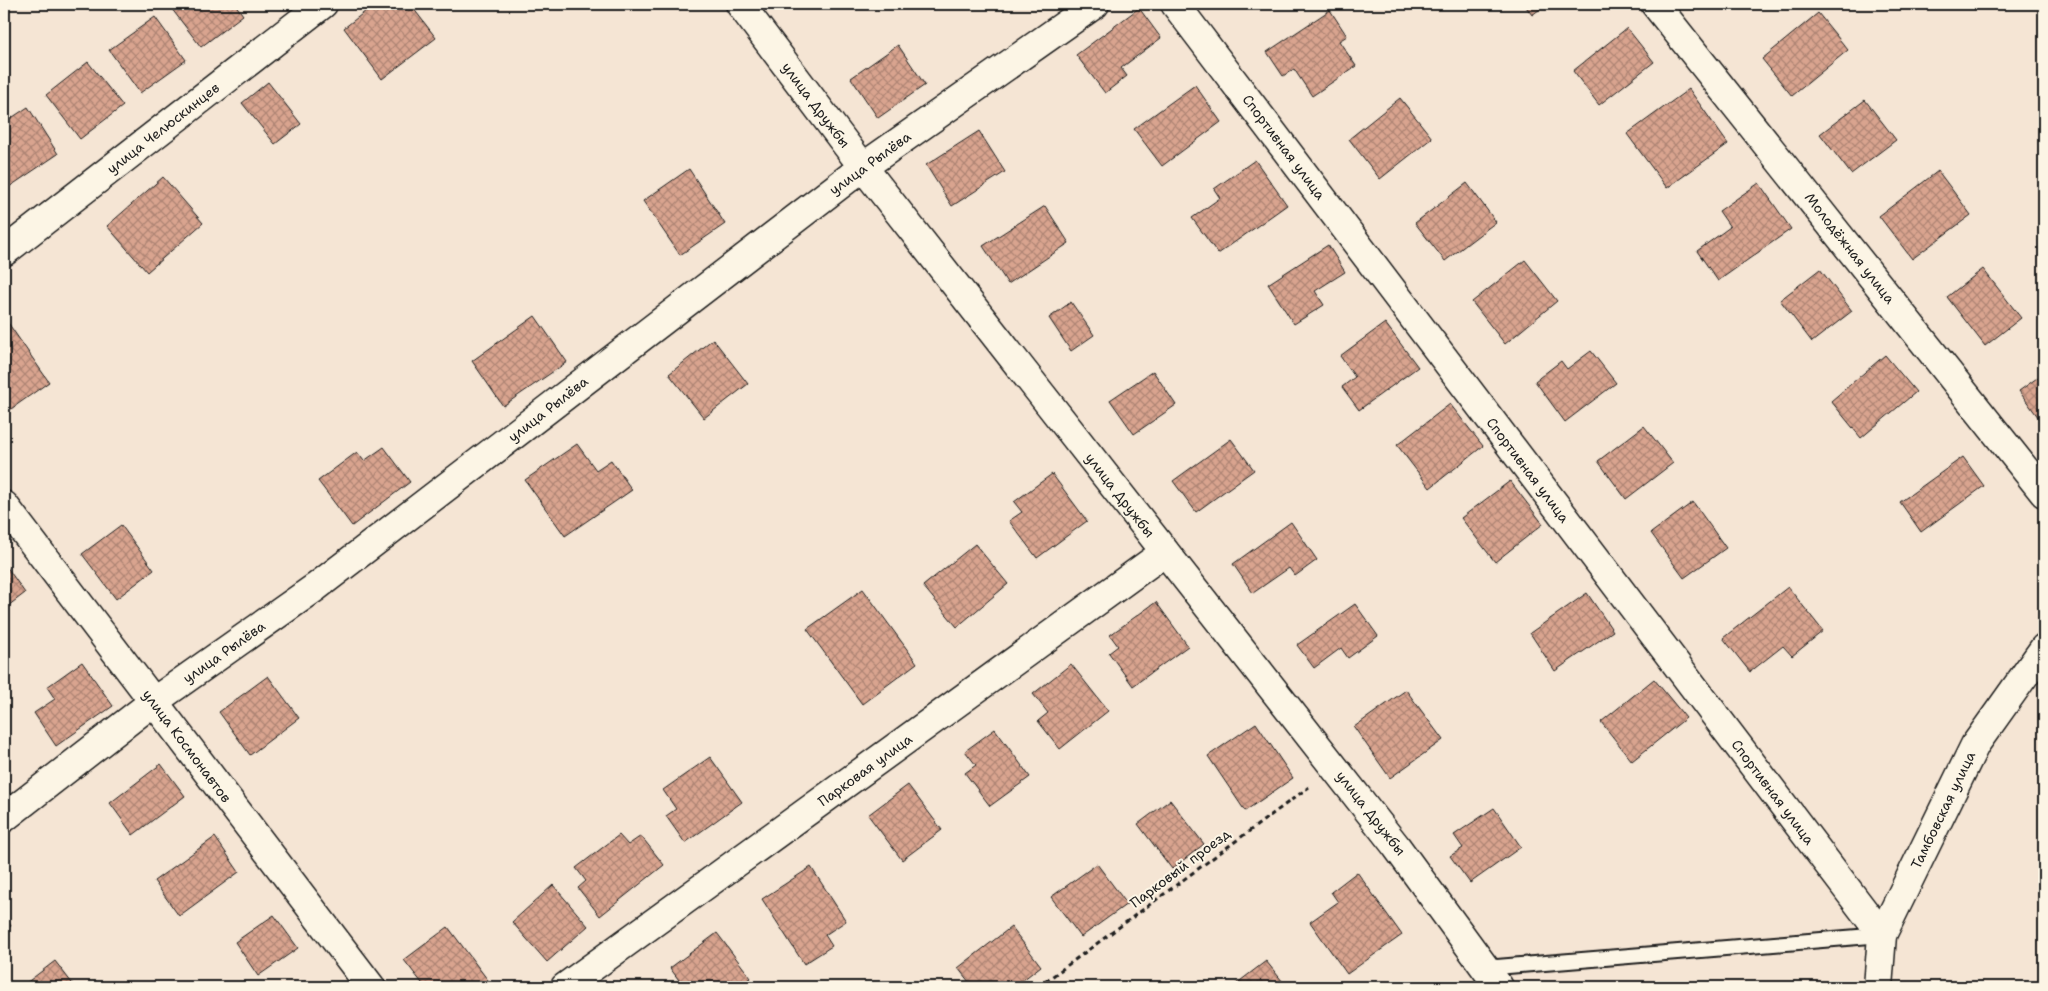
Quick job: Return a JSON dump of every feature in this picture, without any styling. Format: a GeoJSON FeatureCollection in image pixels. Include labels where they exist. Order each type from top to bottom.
{"type":"FeatureCollection","features":[{"type":"Feature","properties":{"kind":"street","name":"улица Челюскинцев"},"geometry":{"type":"LineString","coordinates":[[4,252],[323,4]]}},
{"type":"Feature","properties":{"kind":"street","name":"улица Дружбы"},"geometry":{"type":"LineString","coordinates":[[740,4],[863,167],[1396,846],[1492,978]]}},
{"type":"Feature","properties":{"kind":"street","name":"улица Рылёва"},"geometry":{"type":"LineString","coordinates":[[4,818],[153,702],[316,587],[863,167],[1095,4]]}},
{"type":"Feature","properties":{"kind":"street","name":"Спортивная улица"},"geometry":{"type":"LineString","coordinates":[[1175,4],[1882,935]]}},
{"type":"Feature","properties":{"kind":"street","name":"Молодёжная улица"},"geometry":{"type":"LineString","coordinates":[[1655,4],[2044,493]]}},
{"type":"Feature","properties":{"kind":"street","name":"улица Космонавтов"},"geometry":{"type":"LineString","coordinates":[[4,505],[371,987]]}},
{"type":"Feature","properties":{"kind":"street","name":"Парковая улица"},"geometry":{"type":"LineString","coordinates":[[565,987],[1165,552]]}},
{"type":"Feature","properties":{"kind":"street","name":"Тамбовская улица"},"geometry":{"type":"LineString","coordinates":[[1878,987],[1882,935],[1975,745],[2044,648]]}},
{"type":"Feature","properties":{"kind":"lane"},"geometry":{"type":"LineString","coordinates":[[1492,978],[1882,935]]}},
{"type":"Feature","properties":{"kind":"path","name":"Парковый проезд"},"geometry":{"type":"LineString","coordinates":[[1038,987],[1335,768]]}},
{"type":"Feature","properties":{"kind":"building"},"geometry":{"type":"Polygon","coordinates":[[[168,4],[235,4],[243,15],[201,47],[168,4]]]}},
{"type":"Feature","properties":{"kind":"building"},"geometry":{"type":"Polygon","coordinates":[[[375,4],[410,4],[436,38],[382,79],[344,28],[375,4]]]}},
{"type":"Feature","properties":{"kind":"building"},"geometry":{"type":"Polygon","coordinates":[[[1524,4],[1547,4],[1532,15],[1524,4]]]}},
{"type":"Feature","properties":{"kind":"building"},"geometry":{"type":"Polygon","coordinates":[[[1139,8],[1161,38],[1121,68],[1127,76],[1105,93],[1076,55],[1139,8]]]}},
{"type":"Feature","properties":{"kind":"building"},"geometry":{"type":"Polygon","coordinates":[[[1330,10],[1347,36],[1339,41],[1356,66],[1312,96],[1294,69],[1283,76],[1267,52],[1330,10]]]}},
{"type":"Feature","properties":{"kind":"building"},"geometry":{"type":"Polygon","coordinates":[[[1818,13],[1848,50],[1792,96],[1762,59],[1818,13]]]}},
{"type":"Feature","properties":{"kind":"building"},"geometry":{"type":"Polygon","coordinates":[[[155,17],[186,60],[140,93],[109,50],[155,17]]]}},
{"type":"Feature","properties":{"kind":"building"},"geometry":{"type":"Polygon","coordinates":[[[1627,28],[1654,62],[1599,105],[1573,71],[1627,28]]]}},
{"type":"Feature","properties":{"kind":"building"},"geometry":{"type":"Polygon","coordinates":[[[898,45],[925,85],[878,118],[851,78],[898,45]]]}},
{"type":"Feature","properties":{"kind":"building"},"geometry":{"type":"Polygon","coordinates":[[[88,62],[123,106],[80,139],[46,95],[88,62]]]}},
{"type":"Feature","properties":{"kind":"building"},"geometry":{"type":"Polygon","coordinates":[[[268,82],[301,124],[275,144],[242,103],[268,82]]]}},
{"type":"Feature","properties":{"kind":"building"},"geometry":{"type":"Polygon","coordinates":[[[1195,85],[1221,122],[1162,166],[1134,129],[1195,85]]]}},
{"type":"Feature","properties":{"kind":"building"},"geometry":{"type":"Polygon","coordinates":[[[1689,89],[1728,144],[1667,188],[1627,134],[1689,89]]]}},
{"type":"Feature","properties":{"kind":"building"},"geometry":{"type":"Polygon","coordinates":[[[1400,98],[1432,138],[1380,179],[1349,139],[1400,98]]]}},
{"type":"Feature","properties":{"kind":"building"},"geometry":{"type":"Polygon","coordinates":[[[1865,100],[1896,140],[1851,174],[1820,134],[1865,100]]]}},
{"type":"Feature","properties":{"kind":"building"},"geometry":{"type":"Polygon","coordinates":[[[28,107],[58,154],[9,187],[4,179],[4,123],[28,107]]]}},
{"type":"Feature","properties":{"kind":"building"},"geometry":{"type":"Polygon","coordinates":[[[979,131],[1005,172],[952,206],[926,165],[979,131]]]}},
{"type":"Feature","properties":{"kind":"building"},"geometry":{"type":"Polygon","coordinates":[[[1255,160],[1287,205],[1218,254],[1192,218],[1220,198],[1214,189],[1255,160]]]}},
{"type":"Feature","properties":{"kind":"building"},"geometry":{"type":"Polygon","coordinates":[[[689,169],[725,224],[680,255],[643,201],[689,169]]]}},
{"type":"Feature","properties":{"kind":"building"},"geometry":{"type":"Polygon","coordinates":[[[1938,171],[1971,215],[1912,259],[1879,216],[1938,171]]]}},
{"type":"Feature","properties":{"kind":"building"},"geometry":{"type":"Polygon","coordinates":[[[163,177],[203,223],[147,272],[107,226],[163,177]]]}},
{"type":"Feature","properties":{"kind":"building"},"geometry":{"type":"Polygon","coordinates":[[[1467,183],[1496,222],[1445,261],[1415,223],[1467,183]]]}},
{"type":"Feature","properties":{"kind":"building"},"geometry":{"type":"Polygon","coordinates":[[[1759,183],[1791,229],[1718,281],[1697,251],[1730,227],[1719,211],[1759,183]]]}},
{"type":"Feature","properties":{"kind":"building"},"geometry":{"type":"Polygon","coordinates":[[[1045,206],[1069,243],[1008,284],[983,246],[1045,206]]]}},
{"type":"Feature","properties":{"kind":"building"},"geometry":{"type":"Polygon","coordinates":[[[1328,245],[1345,272],[1315,291],[1324,305],[1294,324],[1268,284],[1328,245]]]}},
{"type":"Feature","properties":{"kind":"building"},"geometry":{"type":"Polygon","coordinates":[[[1525,260],[1557,301],[1505,344],[1472,302],[1525,260]]]}},
{"type":"Feature","properties":{"kind":"building"},"geometry":{"type":"Polygon","coordinates":[[[1820,269],[1852,311],[1812,342],[1780,300],[1820,269]]]}},
{"type":"Feature","properties":{"kind":"building"},"geometry":{"type":"Polygon","coordinates":[[[1983,269],[2021,318],[1985,346],[1947,297],[1983,269]]]}},
{"type":"Feature","properties":{"kind":"building"},"geometry":{"type":"Polygon","coordinates":[[[1071,302],[1094,335],[1071,351],[1049,318],[1071,302]]]}},
{"type":"Feature","properties":{"kind":"building"},"geometry":{"type":"Polygon","coordinates":[[[535,316],[567,362],[503,406],[472,361],[535,316]]]}},
{"type":"Feature","properties":{"kind":"building"},"geometry":{"type":"Polygon","coordinates":[[[4,317],[49,382],[4,414],[4,317]]]}},
{"type":"Feature","properties":{"kind":"building"},"geometry":{"type":"Polygon","coordinates":[[[1385,323],[1418,367],[1359,410],[1342,387],[1355,377],[1340,356],[1385,323]]]}},
{"type":"Feature","properties":{"kind":"building"},"geometry":{"type":"Polygon","coordinates":[[[713,339],[748,384],[704,418],[669,374],[713,339]]]}},
{"type":"Feature","properties":{"kind":"building"},"geometry":{"type":"Polygon","coordinates":[[[1591,351],[1616,383],[1565,422],[1535,381],[1561,361],[1567,369],[1591,351]]]}},
{"type":"Feature","properties":{"kind":"building"},"geometry":{"type":"Polygon","coordinates":[[[1885,355],[1916,392],[1861,438],[1831,401],[1885,355]]]}},
{"type":"Feature","properties":{"kind":"building"},"geometry":{"type":"Polygon","coordinates":[[[1153,371],[1176,405],[1134,434],[1110,400],[1153,371]]]}},
{"type":"Feature","properties":{"kind":"building"},"geometry":{"type":"Polygon","coordinates":[[[2044,373],[2044,425],[2019,391],[2044,373]]]}},
{"type":"Feature","properties":{"kind":"building"},"geometry":{"type":"Polygon","coordinates":[[[1450,404],[1483,446],[1430,488],[1397,445],[1450,404]]]}},
{"type":"Feature","properties":{"kind":"building"},"geometry":{"type":"Polygon","coordinates":[[[1644,426],[1673,463],[1626,499],[1598,461],[1644,426]]]}},
{"type":"Feature","properties":{"kind":"building"},"geometry":{"type":"Polygon","coordinates":[[[1231,439],[1254,470],[1196,512],[1173,481],[1231,439]]]}},
{"type":"Feature","properties":{"kind":"building"},"geometry":{"type":"Polygon","coordinates":[[[577,444],[596,470],[611,460],[632,490],[565,536],[525,480],[577,444]]]}},
{"type":"Feature","properties":{"kind":"building"},"geometry":{"type":"Polygon","coordinates":[[[384,447],[410,482],[352,526],[318,481],[357,452],[364,461],[384,447]]]}},
{"type":"Feature","properties":{"kind":"building"},"geometry":{"type":"Polygon","coordinates":[[[1963,457],[1984,486],[1921,532],[1900,502],[1963,457]]]}},
{"type":"Feature","properties":{"kind":"building"},"geometry":{"type":"Polygon","coordinates":[[[1052,474],[1087,521],[1037,558],[1009,521],[1022,512],[1014,502],[1052,474]]]}},
{"type":"Feature","properties":{"kind":"building"},"geometry":{"type":"Polygon","coordinates":[[[1510,481],[1543,524],[1495,562],[1461,518],[1510,481]]]}},
{"type":"Feature","properties":{"kind":"building"},"geometry":{"type":"Polygon","coordinates":[[[1693,502],[1726,548],[1684,578],[1651,533],[1693,502]]]}},
{"type":"Feature","properties":{"kind":"building"},"geometry":{"type":"Polygon","coordinates":[[[1291,522],[1317,560],[1295,576],[1289,568],[1253,593],[1233,564],[1291,522]]]}},
{"type":"Feature","properties":{"kind":"building"},"geometry":{"type":"Polygon","coordinates":[[[121,525],[154,570],[116,599],[82,554],[121,525]]]}},
{"type":"Feature","properties":{"kind":"building"},"geometry":{"type":"Polygon","coordinates":[[[975,544],[1008,584],[957,627],[923,586],[975,544]]]}},
{"type":"Feature","properties":{"kind":"building"},"geometry":{"type":"Polygon","coordinates":[[[4,563],[25,593],[4,609],[4,563]]]}},
{"type":"Feature","properties":{"kind":"building"},"geometry":{"type":"Polygon","coordinates":[[[1788,587],[1823,631],[1792,656],[1783,646],[1750,672],[1723,638],[1788,587]]]}},
{"type":"Feature","properties":{"kind":"building"},"geometry":{"type":"Polygon","coordinates":[[[863,589],[917,663],[862,704],[807,629],[863,589]]]}},
{"type":"Feature","properties":{"kind":"building"},"geometry":{"type":"Polygon","coordinates":[[[1587,593],[1613,631],[1555,671],[1530,633],[1587,593]]]}},
{"type":"Feature","properties":{"kind":"building"},"geometry":{"type":"Polygon","coordinates":[[[1156,602],[1188,646],[1133,686],[1109,653],[1118,646],[1110,635],[1156,602]]]}},
{"type":"Feature","properties":{"kind":"building"},"geometry":{"type":"Polygon","coordinates":[[[1355,604],[1378,636],[1348,658],[1341,648],[1314,668],[1297,645],[1355,604]]]}},
{"type":"Feature","properties":{"kind":"building"},"geometry":{"type":"Polygon","coordinates":[[[82,662],[113,706],[56,746],[34,713],[55,699],[47,687],[82,662]]]}},
{"type":"Feature","properties":{"kind":"building"},"geometry":{"type":"Polygon","coordinates":[[[1071,664],[1108,711],[1060,749],[1038,721],[1048,713],[1033,694],[1071,664]]]}},
{"type":"Feature","properties":{"kind":"building"},"geometry":{"type":"Polygon","coordinates":[[[268,676],[299,718],[250,755],[219,712],[268,676]]]}},
{"type":"Feature","properties":{"kind":"building"},"geometry":{"type":"Polygon","coordinates":[[[1654,679],[1686,718],[1632,761],[1601,722],[1654,679]]]}},
{"type":"Feature","properties":{"kind":"building"},"geometry":{"type":"Polygon","coordinates":[[[1406,690],[1443,740],[1390,778],[1354,727],[1406,690]]]}},
{"type":"Feature","properties":{"kind":"building"},"geometry":{"type":"Polygon","coordinates":[[[1256,723],[1293,778],[1245,811],[1208,756],[1256,723]]]}},
{"type":"Feature","properties":{"kind":"building"},"geometry":{"type":"Polygon","coordinates":[[[995,729],[1030,777],[990,806],[965,773],[976,765],[965,751],[995,729]]]}},
{"type":"Feature","properties":{"kind":"building"},"geometry":{"type":"Polygon","coordinates":[[[710,757],[742,802],[685,843],[666,816],[676,809],[663,790],[710,757]]]}},
{"type":"Feature","properties":{"kind":"building"},"geometry":{"type":"Polygon","coordinates":[[[161,764],[185,796],[133,835],[110,803],[161,764]]]}},
{"type":"Feature","properties":{"kind":"building"},"geometry":{"type":"Polygon","coordinates":[[[908,785],[942,830],[902,860],[868,815],[908,785]]]}},
{"type":"Feature","properties":{"kind":"building"},"geometry":{"type":"Polygon","coordinates":[[[1170,800],[1204,844],[1172,869],[1138,824],[1170,800]]]}},
{"type":"Feature","properties":{"kind":"building"},"geometry":{"type":"Polygon","coordinates":[[[1494,808],[1521,847],[1470,883],[1450,856],[1463,848],[1454,835],[1494,808]]]}},
{"type":"Feature","properties":{"kind":"building"},"geometry":{"type":"Polygon","coordinates":[[[619,835],[628,845],[641,836],[664,865],[600,916],[578,888],[586,881],[576,868],[619,835]]]}},
{"type":"Feature","properties":{"kind":"building"},"geometry":{"type":"Polygon","coordinates":[[[215,837],[239,872],[179,916],[154,881],[215,837]]]}},
{"type":"Feature","properties":{"kind":"building"},"geometry":{"type":"Polygon","coordinates":[[[1097,864],[1127,904],[1081,937],[1051,897],[1097,864]]]}},
{"type":"Feature","properties":{"kind":"building"},"geometry":{"type":"Polygon","coordinates":[[[811,867],[846,921],[825,935],[832,946],[804,964],[762,899],[811,867]]]}},
{"type":"Feature","properties":{"kind":"building"},"geometry":{"type":"Polygon","coordinates":[[[1357,872],[1402,935],[1347,974],[1310,922],[1338,902],[1331,892],[1357,872]]]}},
{"type":"Feature","properties":{"kind":"building"},"geometry":{"type":"Polygon","coordinates":[[[553,885],[588,926],[547,962],[512,922],[553,885]]]}},
{"type":"Feature","properties":{"kind":"building"},"geometry":{"type":"Polygon","coordinates":[[[4,915],[11,926],[4,931],[4,915]]]}},
{"type":"Feature","properties":{"kind":"building"},"geometry":{"type":"Polygon","coordinates":[[[274,915],[298,948],[258,976],[235,942],[274,915]]]}},
{"type":"Feature","properties":{"kind":"building"},"geometry":{"type":"Polygon","coordinates":[[[448,927],[493,987],[425,987],[404,960],[448,927]]]}},
{"type":"Feature","properties":{"kind":"building"},"geometry":{"type":"Polygon","coordinates":[[[1011,927],[1041,966],[1014,987],[973,987],[958,968],[1011,927]]]}},
{"type":"Feature","properties":{"kind":"building"},"geometry":{"type":"Polygon","coordinates":[[[717,933],[751,978],[738,987],[684,987],[670,968],[717,933]]]}},
{"type":"Feature","properties":{"kind":"building"},"geometry":{"type":"Polygon","coordinates":[[[55,961],[75,987],[21,987],[55,961]]]}},
{"type":"Feature","properties":{"kind":"building"},"geometry":{"type":"Polygon","coordinates":[[[1266,961],[1287,987],[1232,987],[1266,961]]]}}]}
